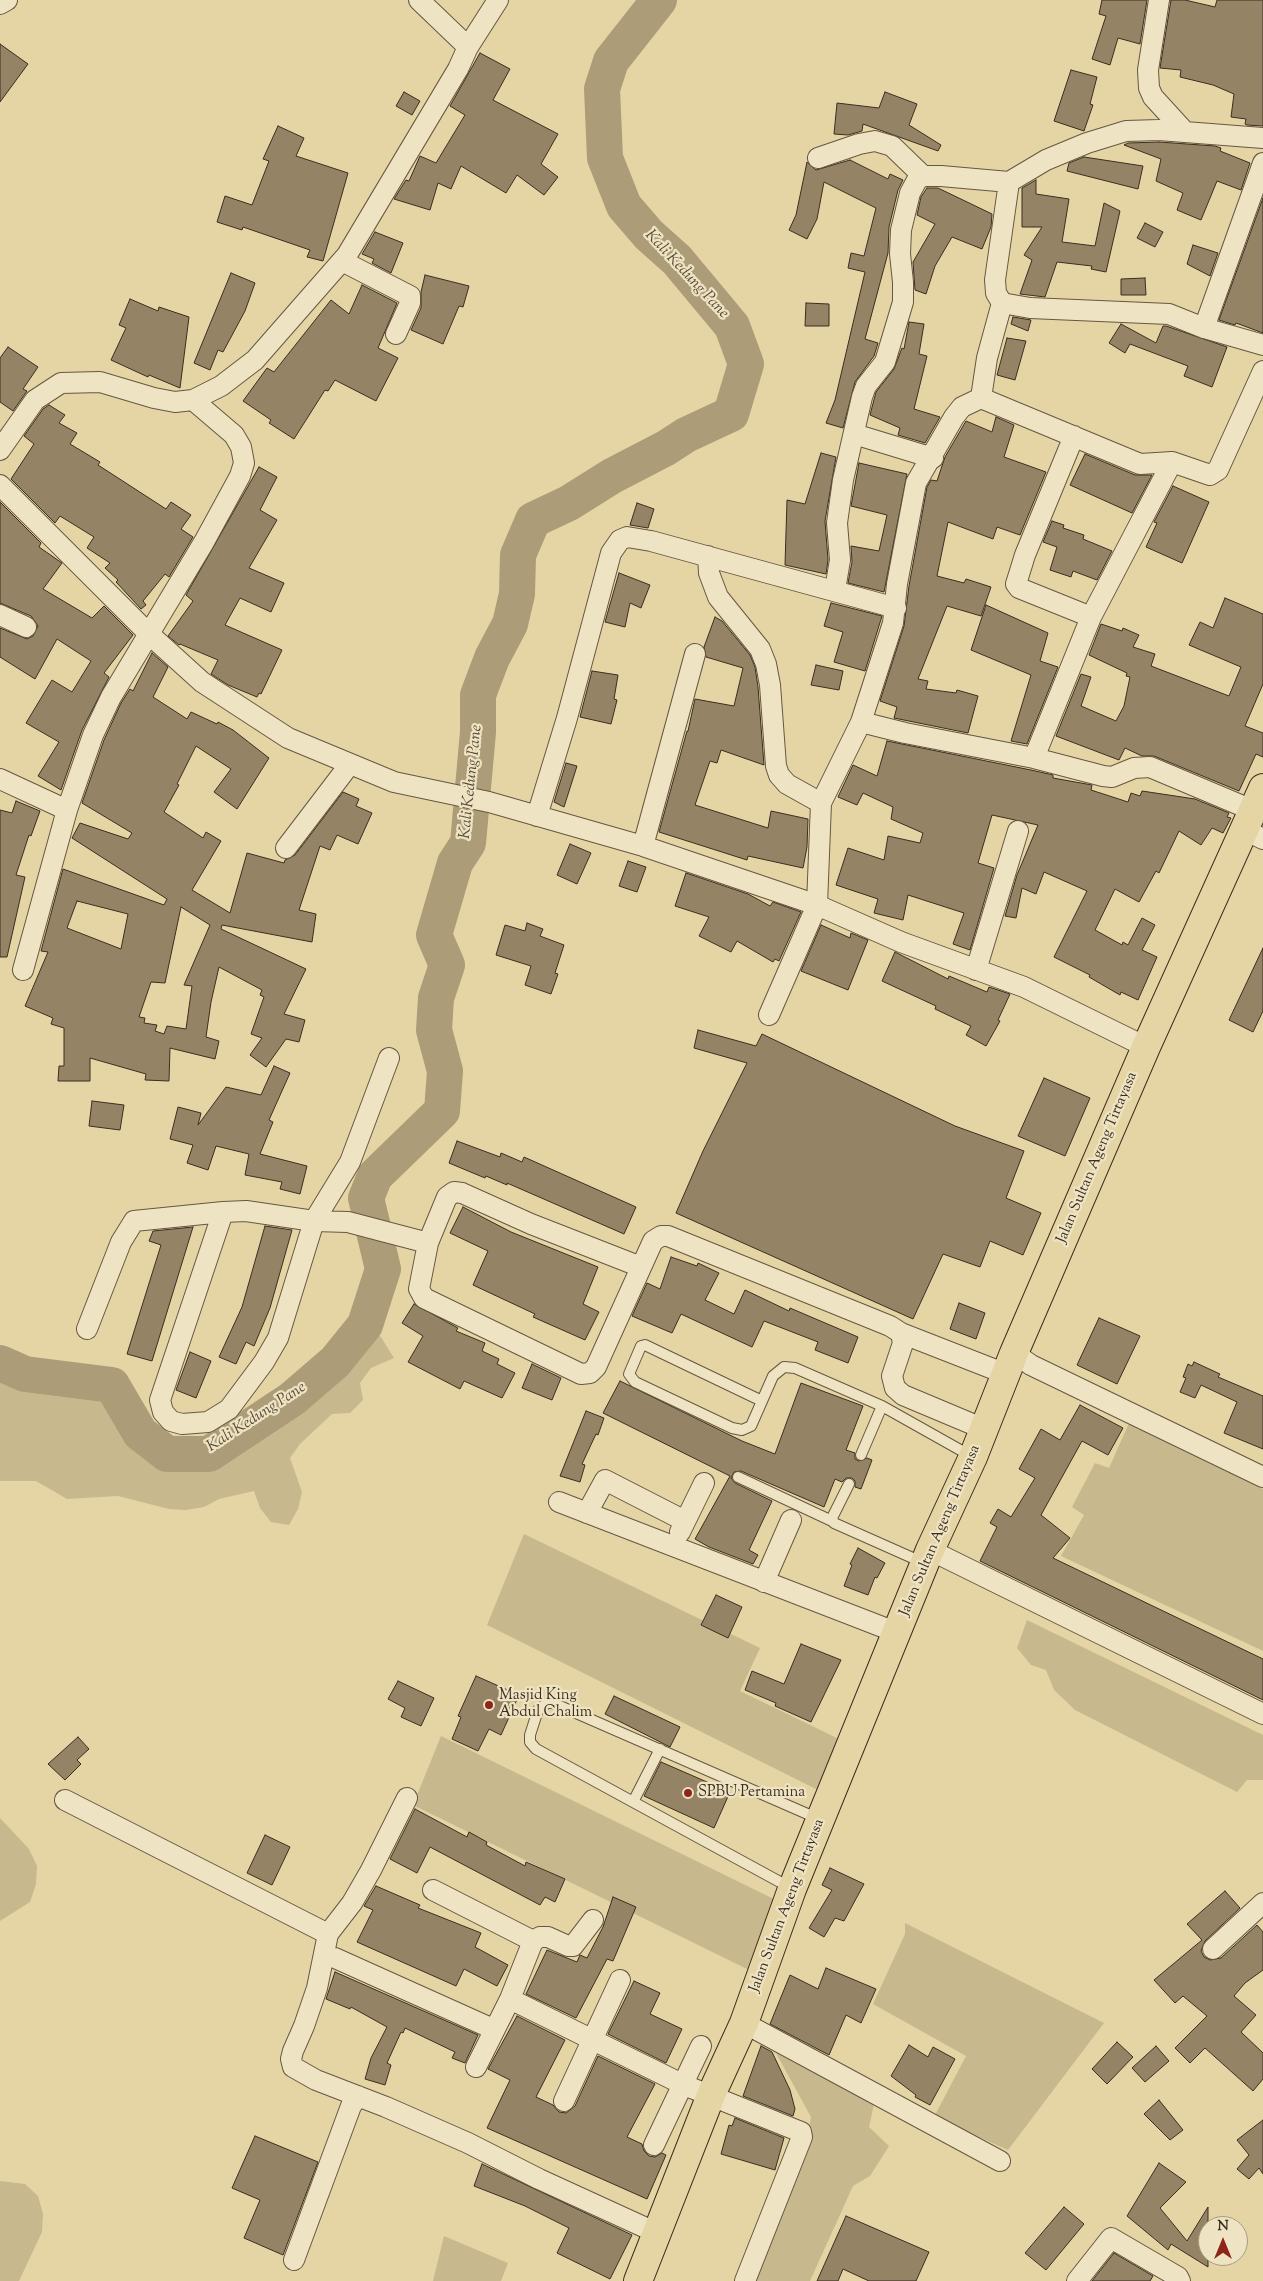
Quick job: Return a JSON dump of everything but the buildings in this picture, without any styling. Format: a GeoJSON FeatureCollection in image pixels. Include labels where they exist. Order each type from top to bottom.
{"type":"FeatureCollection","features":[{"type":"Feature","properties":{"kind":"main road","name":"Jalan Sultan Ageng Tirtayasa"},"geometry":{"type":"LineString","coordinates":[[638,2281],[657,2233],[754,2028],[792,1889],[898,1633],[933,1557],[972,1457],[1017,1364],[1146,1047],[1255,817]]}},
{"type":"Feature","properties":{"kind":"street"},"geometry":{"type":"LineString","coordinates":[[0,4],[7,0]]}},
{"type":"Feature","properties":{"kind":"street"},"geometry":{"type":"LineString","coordinates":[[419,0],[462,42]]}},
{"type":"Feature","properties":{"kind":"street"},"geometry":{"type":"LineString","coordinates":[[0,450],[7,424],[34,400],[61,383],[100,382],[154,398],[175,402],[193,400],[221,386],[255,360],[342,261],[458,69],[462,42],[498,0]]}},
{"type":"Feature","properties":{"kind":"street"},"geometry":{"type":"LineString","coordinates":[[1159,0],[1148,70],[1149,88],[1153,97],[1185,132]]}},
{"type":"Feature","properties":{"kind":"street"},"geometry":{"type":"LineString","coordinates":[[818,158],[859,144],[875,141],[892,146],[923,176],[1010,182],[1046,160],[1079,146],[1126,131],[1185,132],[1263,138]]}},
{"type":"Feature","properties":{"kind":"street"},"geometry":{"type":"LineString","coordinates":[[1204,328],[1263,163]]}},
{"type":"Feature","properties":{"kind":"street"},"geometry":{"type":"LineString","coordinates":[[835,590],[840,560],[837,523],[854,434],[866,386],[885,362],[902,302],[904,282],[900,254],[901,230],[913,185],[923,176]]}},
{"type":"Feature","properties":{"kind":"street"},"geometry":{"type":"LineString","coordinates":[[981,398],[987,358],[1002,303],[996,293],[995,280],[1010,182]]}},
{"type":"Feature","properties":{"kind":"street"},"geometry":{"type":"LineString","coordinates":[[342,261],[410,296],[410,303],[396,334]]}},
{"type":"Feature","properties":{"kind":"street"},"geometry":{"type":"LineString","coordinates":[[1002,303],[1030,308],[1169,314],[1204,328],[1263,345]]}},
{"type":"Feature","properties":{"kind":"street"},"geometry":{"type":"LineString","coordinates":[[769,1015],[817,906],[821,803],[861,722],[896,608],[897,584],[916,483],[954,417],[962,407],[981,398],[1140,464],[1172,462],[1210,475],[1218,470],[1263,371]]}},
{"type":"Feature","properties":{"kind":"street"},"geometry":{"type":"LineString","coordinates":[[23,970],[67,810],[85,756],[101,718],[204,542],[240,476],[244,463],[241,447],[234,435],[193,400]]}},
{"type":"Feature","properties":{"kind":"street"},"geometry":{"type":"LineString","coordinates":[[854,434],[932,458]]}},
{"type":"Feature","properties":{"kind":"street"},"geometry":{"type":"LineString","coordinates":[[1074,436],[1025,555],[1016,584],[1019,588],[1091,617]]}},
{"type":"Feature","properties":{"kind":"street"},"geometry":{"type":"LineString","coordinates":[[1034,758],[1091,617],[1172,462]]}},
{"type":"Feature","properties":{"kind":"street"},"geometry":{"type":"LineString","coordinates":[[0,485],[150,634],[216,692],[288,738],[394,782],[488,802],[643,846],[817,906],[900,942],[1024,987],[1146,1047]]}},
{"type":"Feature","properties":{"kind":"street"},"geometry":{"type":"LineString","coordinates":[[537,816],[567,718],[614,546],[627,537],[708,556],[896,608]]}},
{"type":"Feature","properties":{"kind":"street"},"geometry":{"type":"LineString","coordinates":[[708,556],[709,573],[718,597],[760,649],[766,664],[770,685],[776,766],[779,775],[787,784],[821,803]]}},
{"type":"Feature","properties":{"kind":"street"},"geometry":{"type":"LineString","coordinates":[[0,615],[26,627]]}},
{"type":"Feature","properties":{"kind":"street"},"geometry":{"type":"LineString","coordinates":[[643,846],[695,654]]}},
{"type":"Feature","properties":{"kind":"street"},"geometry":{"type":"LineString","coordinates":[[861,722],[905,733],[1034,758],[1112,777],[1142,766],[1150,767],[1255,817]]}},
{"type":"Feature","properties":{"kind":"street"},"geometry":{"type":"LineString","coordinates":[[286,848],[350,764]]}},
{"type":"Feature","properties":{"kind":"street"},"geometry":{"type":"LineString","coordinates":[[0,779],[67,810]]}},
{"type":"Feature","properties":{"kind":"street"},"geometry":{"type":"LineString","coordinates":[[976,970],[1018,831]]}},
{"type":"Feature","properties":{"kind":"street"},"geometry":{"type":"LineString","coordinates":[[223,1212],[160,1400],[163,1412],[171,1421],[182,1424],[208,1422],[229,1409],[264,1362],[278,1338],[314,1222],[350,1162],[389,1058]]}},
{"type":"Feature","properties":{"kind":"street"},"geometry":{"type":"LineString","coordinates":[[641,1267],[531,1224],[462,1193],[454,1192],[447,1197],[422,1241],[418,1289],[424,1298],[581,1374],[590,1373],[596,1367],[653,1241],[661,1236],[668,1236],[890,1326],[901,1334],[1017,1364],[1052,1376],[1263,1478]]}},
{"type":"Feature","properties":{"kind":"street"},"geometry":{"type":"LineString","coordinates":[[87,1329],[121,1242],[131,1224],[140,1220],[246,1211],[314,1222],[348,1222],[422,1241]]}},
{"type":"Feature","properties":{"kind":"street"},"geometry":{"type":"LineString","coordinates":[[901,1334],[902,1343],[892,1376],[895,1388],[903,1395],[984,1429]]}},
{"type":"Feature","properties":{"kind":"street"},"geometry":{"type":"LineString","coordinates":[[587,1513],[605,1480],[685,1521]]}},
{"type":"Feature","properties":{"kind":"street"},"geometry":{"type":"LineString","coordinates":[[672,1547],[704,1483]]}},
{"type":"Feature","properties":{"kind":"street"},"geometry":{"type":"LineString","coordinates":[[559,1502],[898,1633]]}},
{"type":"Feature","properties":{"kind":"street"},"geometry":{"type":"LineString","coordinates":[[764,1582],[791,1520]]}},
{"type":"Feature","properties":{"kind":"street"},"geometry":{"type":"LineString","coordinates":[[933,1557],[968,1568],[1263,1714]]}},
{"type":"Feature","properties":{"kind":"street"},"geometry":{"type":"LineString","coordinates":[[407,1798],[366,1879],[352,1903],[328,1934],[317,1988],[293,2051],[291,2063],[293,2067],[309,2077],[468,2143],[657,2233]]}},
{"type":"Feature","properties":{"kind":"street"},"geometry":{"type":"LineString","coordinates":[[65,1800],[328,1934]]}},
{"type":"Feature","properties":{"kind":"street"},"geometry":{"type":"LineString","coordinates":[[433,1890],[533,1941]]}},
{"type":"Feature","properties":{"kind":"street"},"geometry":{"type":"LineString","coordinates":[[1213,1949],[1263,1903]]}},
{"type":"Feature","properties":{"kind":"street"},"geometry":{"type":"LineString","coordinates":[[476,2067],[493,2029],[510,1999],[533,1941],[540,1937],[548,1937],[568,1946],[573,1946],[592,1920]]}},
{"type":"Feature","properties":{"kind":"street"},"geometry":{"type":"LineString","coordinates":[[335,1958],[493,2029]]}},
{"type":"Feature","properties":{"kind":"street"},"geometry":{"type":"LineString","coordinates":[[564,2101],[620,1980]]}},
{"type":"Feature","properties":{"kind":"street"},"geometry":{"type":"LineString","coordinates":[[510,1999],[684,2085],[798,2130],[802,2137],[745,2281]]}},
{"type":"Feature","properties":{"kind":"street"},"geometry":{"type":"LineString","coordinates":[[754,2028],[839,2076],[1000,2161]]}},
{"type":"Feature","properties":{"kind":"street"},"geometry":{"type":"LineString","coordinates":[[654,2144],[702,2046]]}},
{"type":"Feature","properties":{"kind":"street"},"geometry":{"type":"LineString","coordinates":[[294,2260],[351,2106],[358,2096]]}},
{"type":"Feature","properties":{"kind":"street"},"geometry":{"type":"LineString","coordinates":[[1077,2281],[1110,2238],[1178,2277],[1180,2281]]}},
{"type":"Feature","properties":{"kind":"lane"},"geometry":{"type":"LineString","coordinates":[[762,1401],[645,1345],[641,1346],[629,1374],[635,1382],[732,1428],[742,1430],[751,1426],[762,1401],[773,1376],[784,1368],[794,1368],[882,1406],[972,1457]]}},
{"type":"Feature","properties":{"kind":"lane"},"geometry":{"type":"LineString","coordinates":[[861,1455],[882,1406]]}},
{"type":"Feature","properties":{"kind":"lane"},"geometry":{"type":"LineString","coordinates":[[738,1477],[832,1521],[933,1557]]}},
{"type":"Feature","properties":{"kind":"lane"},"geometry":{"type":"LineString","coordinates":[[832,1521],[849,1484]]}},
{"type":"Feature","properties":{"kind":"lane"},"geometry":{"type":"LineString","coordinates":[[792,1889],[536,1748],[530,1742],[530,1735],[538,1710],[547,1703],[553,1703],[820,1820]]}},
{"type":"Feature","properties":{"kind":"lane"},"geometry":{"type":"LineString","coordinates":[[633,1802],[660,1749]]}},
{"type":"Feature","properties":{"kind":"shaded area"},"geometry":{"type":"Polygon","coordinates":[[[372,1329],[381,1337],[394,1358],[371,1368],[360,1383],[363,1400],[350,1413],[332,1414],[300,1444],[290,1458],[302,1492],[298,1509],[289,1525],[271,1522],[260,1508],[254,1491],[219,1499],[204,1507],[186,1510],[169,1509],[118,1496],[67,1499],[36,1481],[0,1481],[0,1371],[23,1382],[108,1392],[134,1437],[164,1461],[211,1461],[297,1405],[340,1367],[372,1329]]]}},
{"type":"Feature","properties":{"kind":"shaded area"},"geometry":{"type":"Polygon","coordinates":[[[1130,1421],[1263,1489],[1263,1651],[1061,1556],[1084,1515],[1072,1507],[1095,1463],[1109,1468],[1130,1421]]]}},
{"type":"Feature","properties":{"kind":"shaded area"},"geometry":{"type":"Polygon","coordinates":[[[524,1534],[760,1648],[740,1691],[841,1740],[820,1791],[487,1625],[524,1534]]]}},
{"type":"Feature","properties":{"kind":"shaded area"},"geometry":{"type":"Polygon","coordinates":[[[1027,1620],[1263,1735],[1263,1780],[1247,1780],[1237,1792],[1075,1710],[1054,1690],[1046,1670],[1031,1665],[1017,1648],[1027,1620]]]}},
{"type":"Feature","properties":{"kind":"shaded area"},"geometry":{"type":"Polygon","coordinates":[[[441,1736],[780,1902],[751,1971],[413,1805],[441,1736]]]}},
{"type":"Feature","properties":{"kind":"shaded area"},"geometry":{"type":"Polygon","coordinates":[[[0,1818],[29,1849],[37,1866],[36,1884],[30,1902],[0,1921],[0,1818]]]}},
{"type":"Feature","properties":{"kind":"shaded area"},"geometry":{"type":"Polygon","coordinates":[[[905,1923],[1104,2023],[1008,2150],[934,2117],[966,2056],[873,2004],[905,1934],[905,1923]]]}},
{"type":"Feature","properties":{"kind":"shaded area"},"geometry":{"type":"Polygon","coordinates":[[[776,2053],[874,2104],[869,2127],[889,2146],[870,2176],[853,2186],[810,2281],[753,2281],[806,2145],[811,2117],[776,2053]]]}},
{"type":"Feature","properties":{"kind":"shaded area"},"geometry":{"type":"Polygon","coordinates":[[[0,2181],[25,2184],[38,2196],[43,2214],[42,2232],[19,2281],[0,2281],[0,2181]]]}},
{"type":"Feature","properties":{"kind":"shaded area"},"geometry":{"type":"Polygon","coordinates":[[[444,2236],[508,2263],[501,2281],[433,2281],[444,2236]]]}},
{"type":"Feature","properties":{"kind":"waterway","name":"Kali Kedung Pane"},"geometry":{"type":"LineString","coordinates":[[0,1363],[25,1374],[112,1385],[140,1433],[167,1454],[209,1454],[292,1399],[335,1362],[365,1325],[383,1269],[366,1198],[375,1176],[442,1111],[445,1071],[434,1030],[436,998],[447,965],[434,935],[455,863],[468,843],[478,732],[478,695],[492,658],[510,624],[517,594],[518,555],[533,520],[569,503],[612,476],[666,448],[686,435],[731,414],[746,364],[732,326],[677,260],[649,235],[624,206],[605,158],[602,89],[611,61],[659,0]]}},
{"type":"Feature","properties":{"kind":"place","name":"Masjid King Abdul Chalim"},"geometry":{"type":"Point","coordinates":[489,1705]}},
{"type":"Feature","properties":{"kind":"place","name":"SPBU Pertamina"},"geometry":{"type":"Point","coordinates":[688,1793]}}]}
